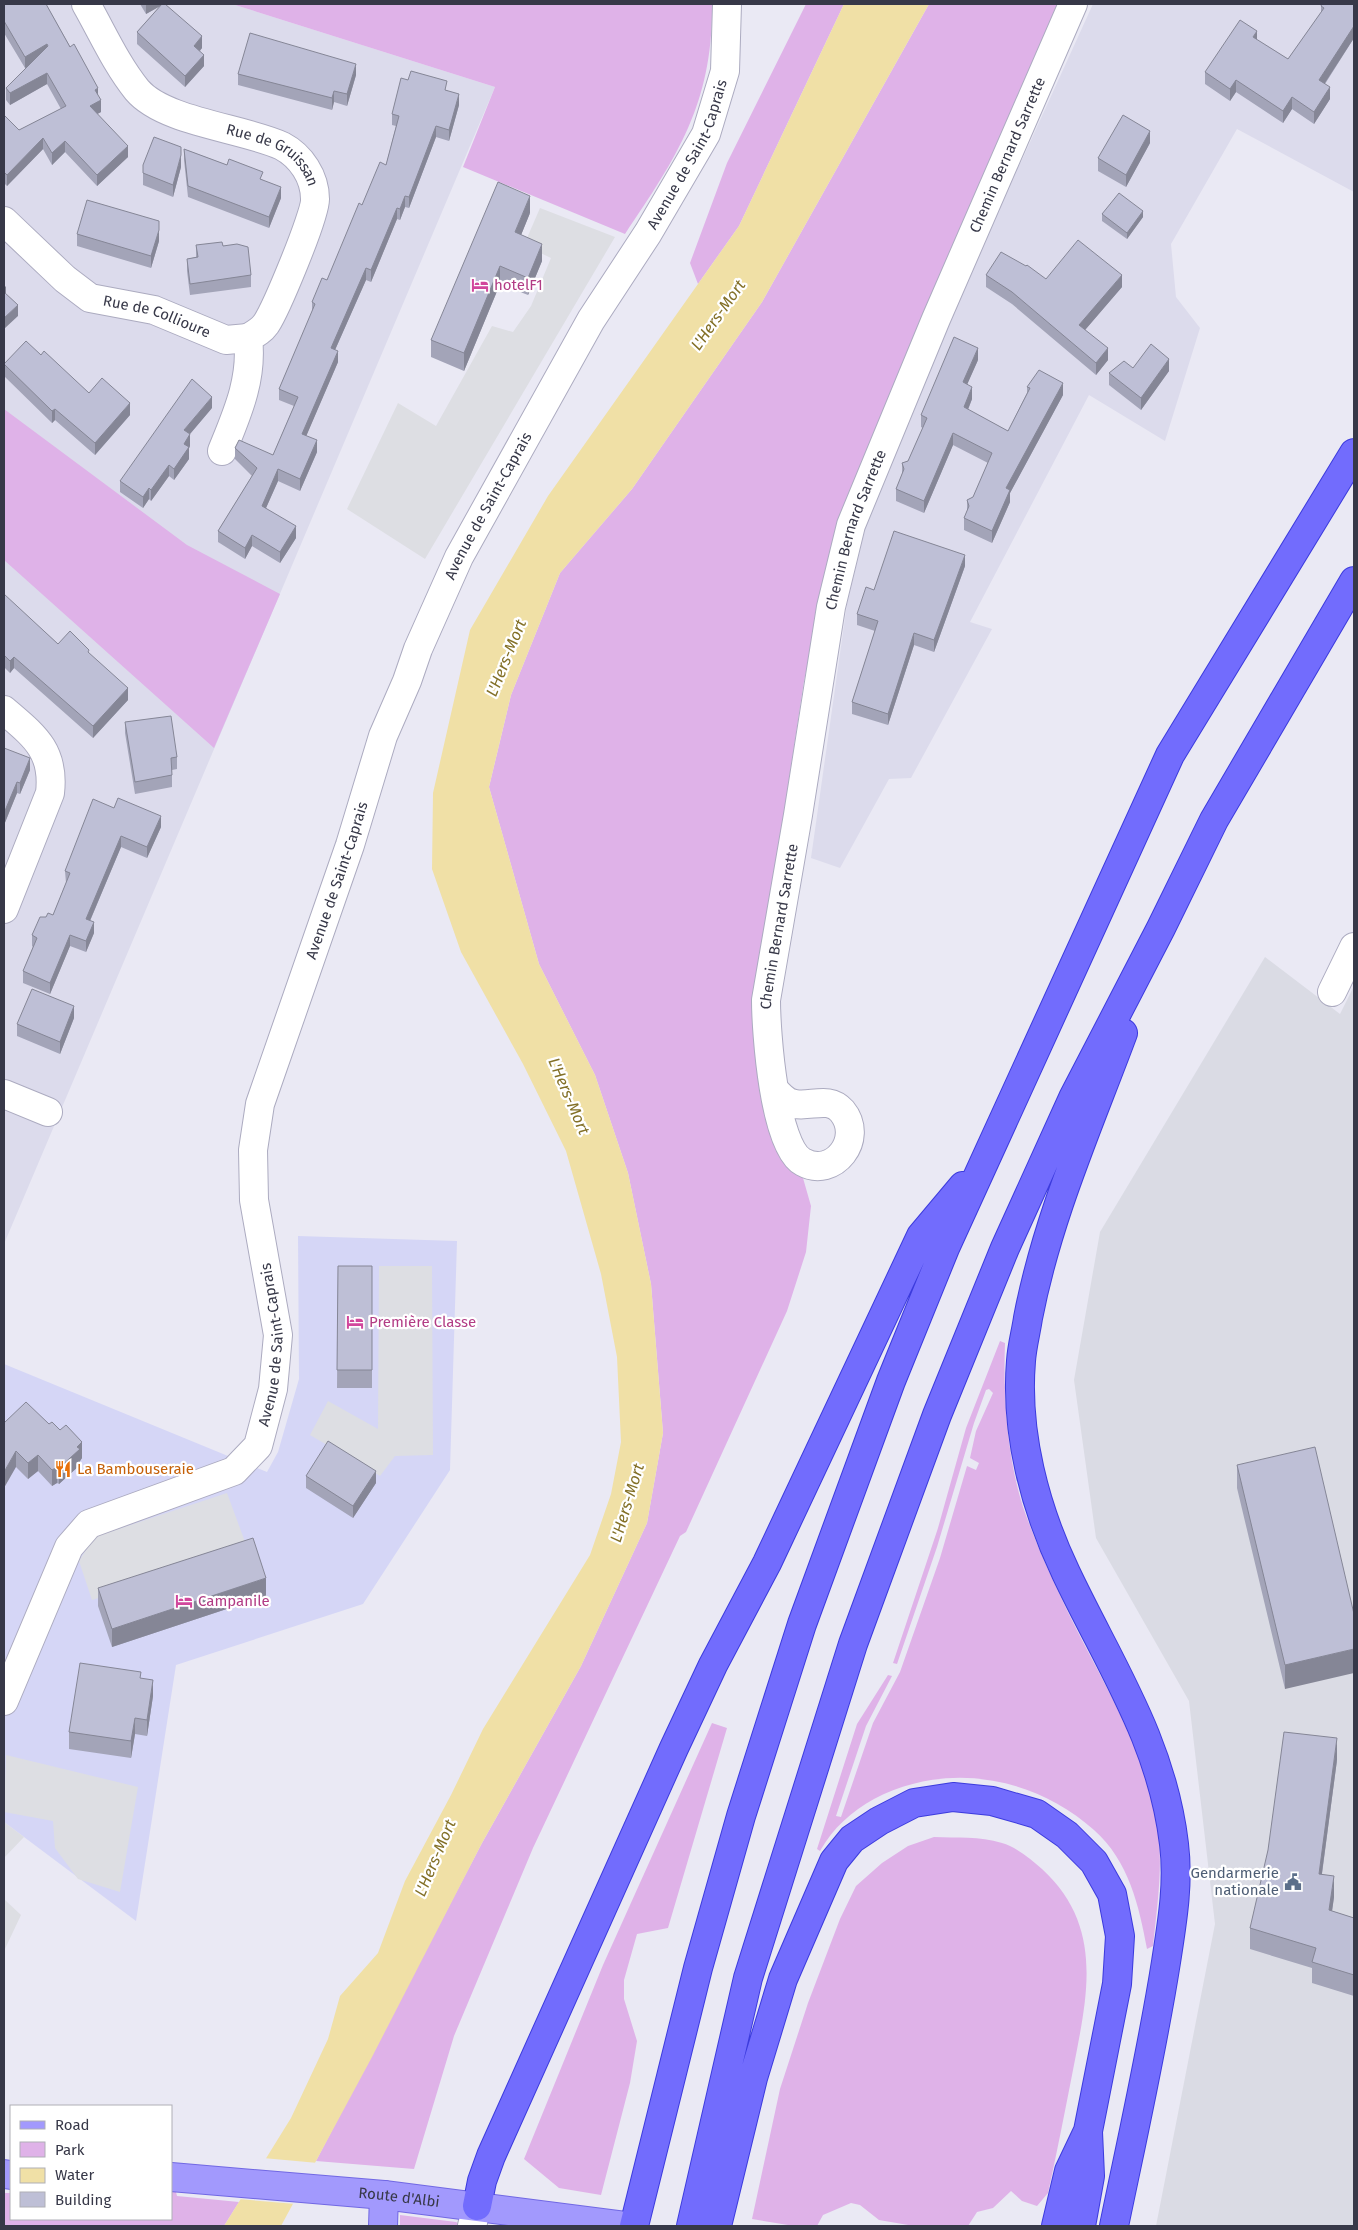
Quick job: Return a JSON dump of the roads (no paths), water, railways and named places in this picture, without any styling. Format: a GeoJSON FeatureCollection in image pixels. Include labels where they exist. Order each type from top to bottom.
{"type":"FeatureCollection","features":[{"type":"Feature","properties":{"kind":"highway"},"geometry":{"type":"LineString","coordinates":[[634,2226],[698,1968],[741,1816],[802,1624],[891,1381],[983,1161],[1170,755],[1354,453]]}},
{"type":"Feature","properties":{"kind":"highway"},"geometry":{"type":"LineString","coordinates":[[691,2226],[748,1978],[853,1644],[937,1415],[1005,1248],[1073,1098],[1161,928],[1214,820],[1354,581]]}},
{"type":"Feature","properties":{"kind":"highway"},"geometry":{"type":"LineString","coordinates":[[1114,2226],[1160,2003],[1176,1896],[1175,1847],[1167,1796],[1132,1700],[1065,1572],[1042,1519],[1030,1470],[1021,1415],[1021,1360],[1034,1289],[1054,1216],[1161,928]]}},
{"type":"Feature","properties":{"kind":"highway"},"geometry":{"type":"LineString","coordinates":[[474,2216],[482,2182],[491,2156],[713,1665],[767,1563],[921,1236],[983,1161]]}},
{"type":"Feature","properties":{"kind":"highway"},"geometry":{"type":"LineString","coordinates":[[717,2226],[753,2078],[783,1979],[834,1861],[852,1839],[879,1821],[914,1803],[952,1797],[992,1801],[1037,1814],[1067,1835],[1094,1862],[1112,1894],[1120,1936],[1117,1984],[1088,2131],[1090,2176],[1081,2226]]}},
{"type":"Feature","properties":{"kind":"highway"},"geometry":{"type":"LineString","coordinates":[[1056,2226],[1068,2171],[1088,2131]]}},
{"type":"Feature","properties":{"kind":"highway"},"geometry":{"type":"LineString","coordinates":[[1120,2196],[1125,2226]]}},
{"type":"Feature","properties":{"kind":"main road","name":"Route d'Albi"},"geometry":{"type":"LineString","coordinates":[[180,2178],[384,2195],[474,2216],[552,2215],[625,2226]]}},
{"type":"Feature","properties":{"kind":"main road"},"geometry":{"type":"LineString","coordinates":[[382,2226],[384,2195]]}},
{"type":"Feature","properties":{"kind":"street","name":"Rue de Gruissan"},"geometry":{"type":"LineString","coordinates":[[86,4],[130,79],[146,98],[167,111],[276,143],[291,151],[306,168],[312,181],[315,208],[265,325],[248,338]]}},
{"type":"Feature","properties":{"kind":"street","name":"Avenue de Saint-Caprais"},"geometry":{"type":"LineString","coordinates":[[4,1701],[69,1548],[89,1524],[234,1471],[258,1446],[273,1389],[278,1335],[254,1200],[253,1150],[260,1104],[350,846],[383,736],[407,681],[418,648],[459,557],[558,379],[592,320],[648,233],[706,134],[725,71],[727,4]]}},
{"type":"Feature","properties":{"kind":"street","name":"Chemin Bernard Sarrette"},"geometry":{"type":"LineString","coordinates":[[774,1089],[768,1051],[766,1000],[831,606],[851,524],[936,319],[1073,4]]}},
{"type":"Feature","properties":{"kind":"street","name":"Rue de Collioure"},"geometry":{"type":"LineString","coordinates":[[4,221],[65,279],[90,298],[154,310],[226,340],[248,338]]}},
{"type":"Feature","properties":{"kind":"street"},"geometry":{"type":"LineString","coordinates":[[222,451],[246,385],[250,354],[248,338]]}},
{"type":"Feature","properties":{"kind":"street"},"geometry":{"type":"LineString","coordinates":[[4,710],[36,738],[45,752],[52,779],[50,793],[4,909]]}},
{"type":"Feature","properties":{"kind":"street"},"geometry":{"type":"LineString","coordinates":[[1332,992],[1354,947]]}},
{"type":"Feature","properties":{"kind":"street"},"geometry":{"type":"LineString","coordinates":[[4,1094],[48,1112]]}},
{"type":"Feature","properties":{"kind":"water","name":"L'Hers-Mort"},"geometry":{"type":"Polygon","coordinates":[[[844,4],[929,4],[762,302],[632,489],[560,573],[511,695],[489,787],[539,964],[595,1075],[628,1173],[651,1284],[663,1433],[647,1523],[581,1666],[482,1843],[372,2057],[281,2226],[224,2226],[291,2118],[328,2039],[340,1996],[378,1953],[405,1881],[451,1795],[483,1729],[590,1555],[611,1494],[621,1442],[617,1357],[601,1274],[566,1151],[523,1064],[461,952],[432,869],[433,793],[470,630],[548,496],[739,226],[844,4]]]}},
{"type":"Feature","properties":{"kind":"place","name":"hotelF1"},"geometry":{"type":"Point","coordinates":[480,285]}},
{"type":"Feature","properties":{"kind":"place","name":"Première Classe"},"geometry":{"type":"Point","coordinates":[355,1322]}},
{"type":"Feature","properties":{"kind":"place","name":"La Bambouseraie"},"geometry":{"type":"Point","coordinates":[63,1469]}},
{"type":"Feature","properties":{"kind":"place","name":"Campanile"},"geometry":{"type":"Point","coordinates":[184,1601]}},
{"type":"Feature","properties":{"kind":"place","name":"Gendarmerie nationale"},"geometry":{"type":"Point","coordinates":[1293,1882]}}]}
